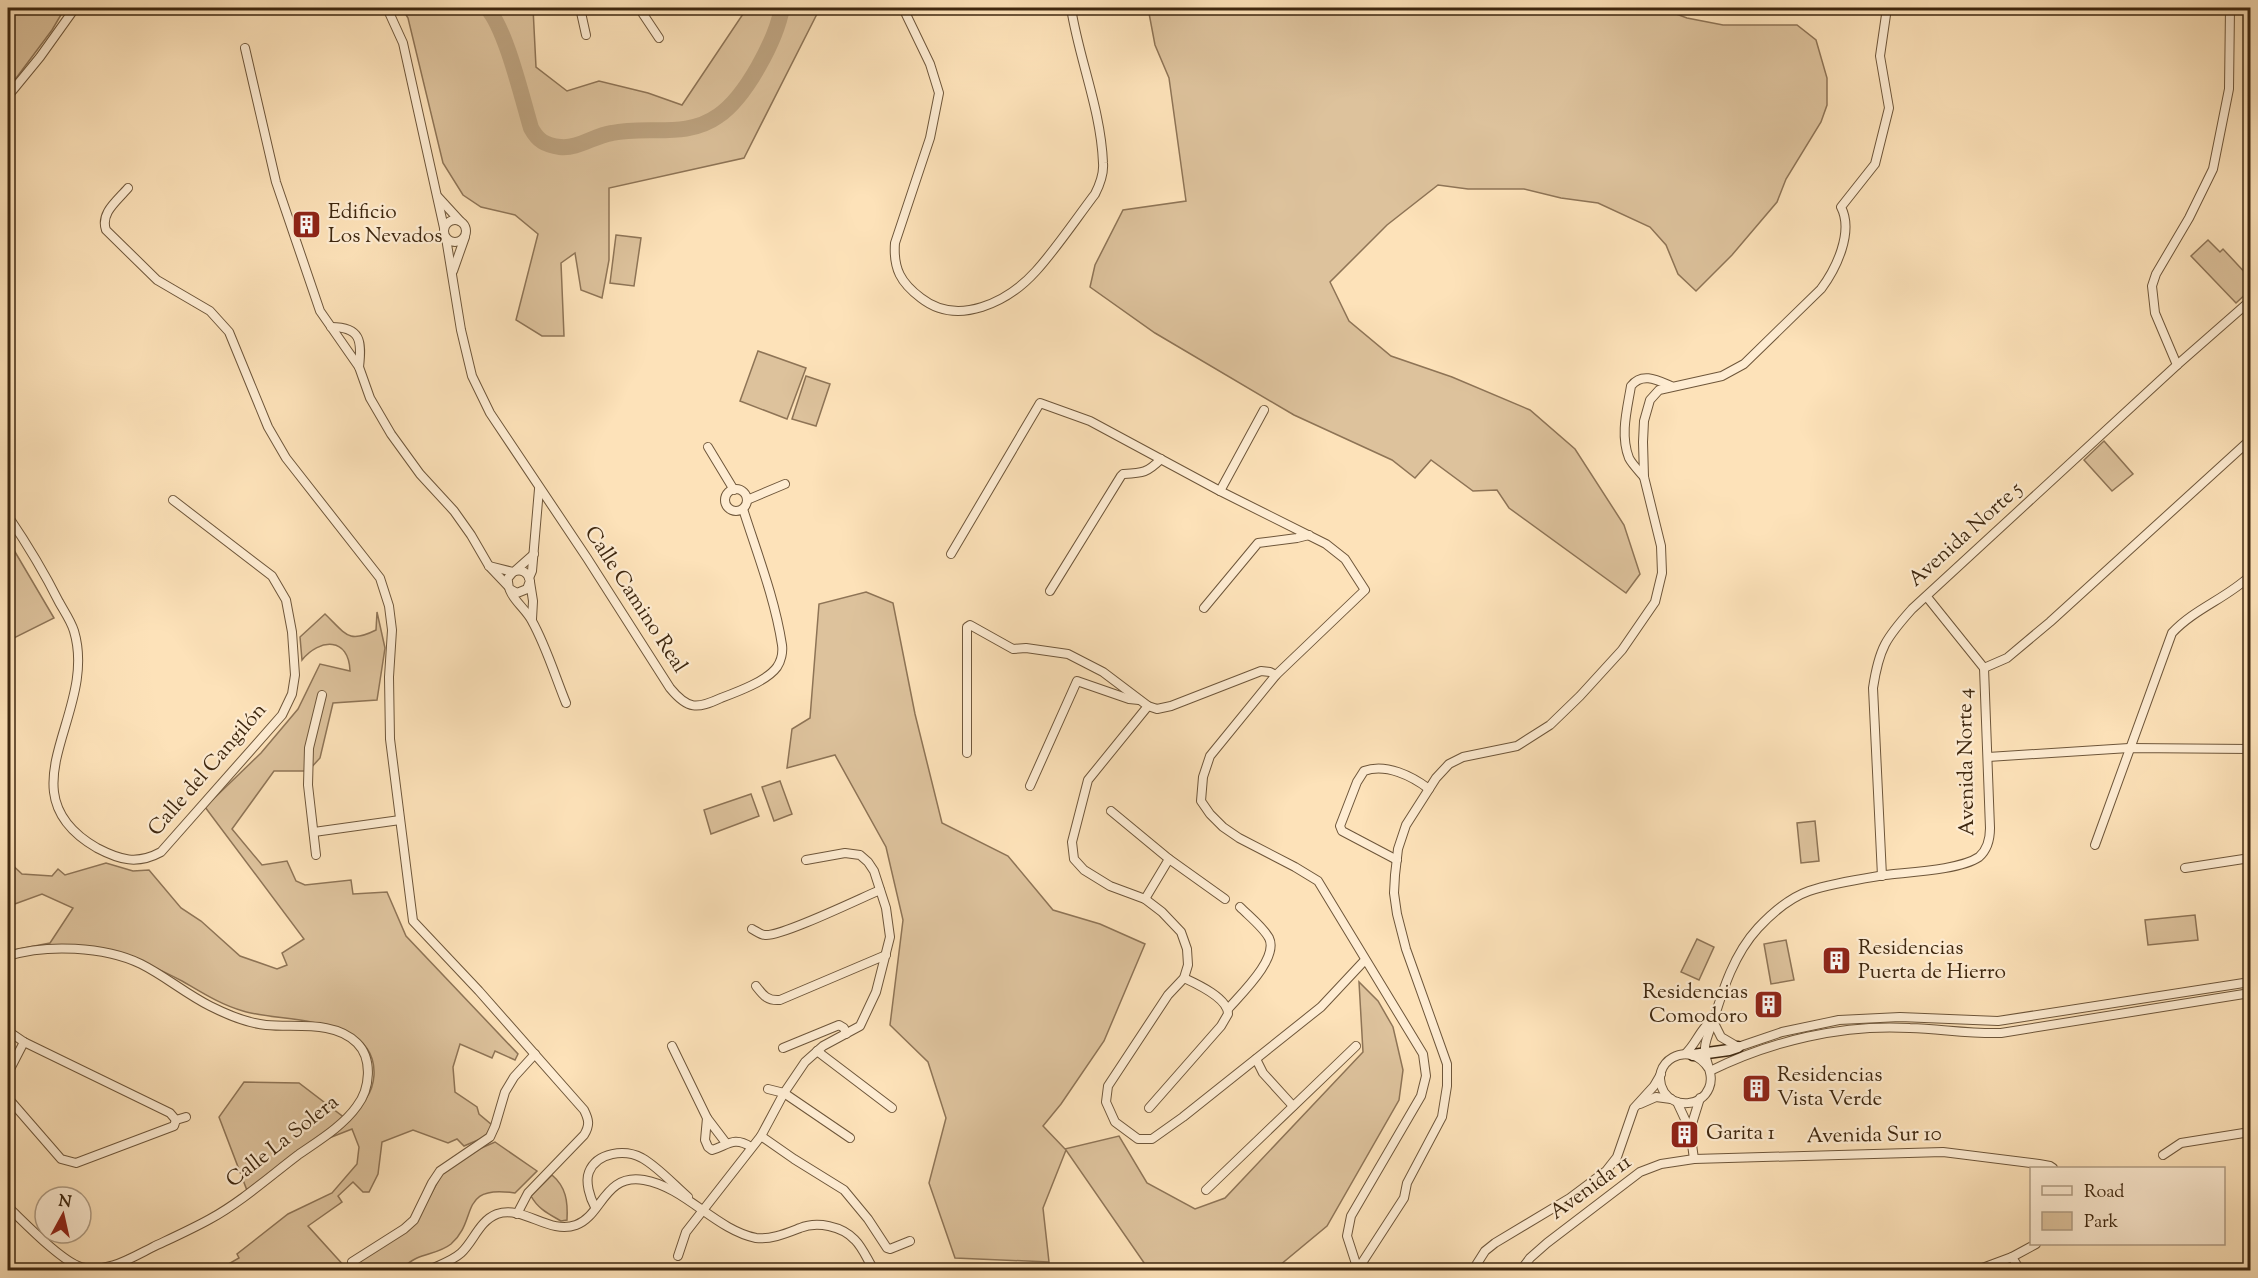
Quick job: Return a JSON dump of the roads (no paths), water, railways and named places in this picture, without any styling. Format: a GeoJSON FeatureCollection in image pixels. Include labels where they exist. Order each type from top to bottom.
{"type":"FeatureCollection","features":[{"type":"Feature","properties":{"kind":"street"},"geometry":{"type":"LineString","coordinates":[[8,96],[40,57],[75,8]]}},
{"type":"Feature","properties":{"kind":"street","name":"Calle Camino Real"},"geometry":{"type":"LineString","coordinates":[[387,8],[403,43],[444,228],[461,330],[472,376],[490,413],[670,688],[689,705],[701,706],[747,687],[770,674],[777,667],[781,658],[782,647],[768,589],[743,509],[736,511],[727,505],[728,494],[734,490]]}},
{"type":"Feature","properties":{"kind":"street"},"geometry":{"type":"LineString","coordinates":[[580,8],[586,35]]}},
{"type":"Feature","properties":{"kind":"street"},"geometry":{"type":"LineString","coordinates":[[639,8],[659,38]]}},
{"type":"Feature","properties":{"kind":"street"},"geometry":{"type":"LineString","coordinates":[[903,8],[930,64],[939,93],[930,138],[895,243],[893,260],[910,290],[926,302],[947,310],[975,311],[1000,300],[1035,272],[1095,194],[1102,180],[1104,164],[1089,63],[1073,24],[1071,8]]}},
{"type":"Feature","properties":{"kind":"street"},"geometry":{"type":"LineString","coordinates":[[1358,1270],[1404,1198],[1407,1183],[1442,1117],[1447,1086],[1447,1064],[1406,949],[1397,914],[1394,893],[1397,860],[1406,825],[1429,789],[1449,764],[1463,757],[1517,746],[1550,724],[1580,696],[1622,650],[1655,602],[1662,573],[1661,546],[1644,477],[1644,421],[1650,400],[1659,390],[1722,376],[1744,364],[1821,289],[1830,277],[1836,265],[1844,235],[1844,213],[1841,207],[1875,164],[1889,108],[1880,56],[1887,8]]}},
{"type":"Feature","properties":{"kind":"street"},"geometry":{"type":"LineString","coordinates":[[2177,365],[2155,313],[2152,286],[2156,274],[2189,218],[2213,169],[2229,89],[2230,8]]}},
{"type":"Feature","properties":{"kind":"street"},"geometry":{"type":"LineString","coordinates":[[245,48],[276,182],[317,304],[326,322],[359,367],[369,398],[391,434],[420,474],[454,511],[489,566],[517,593],[524,591],[532,571],[539,489]]}},
{"type":"Feature","properties":{"kind":"street"},"geometry":{"type":"LineString","coordinates":[[128,188],[104,216],[106,230],[157,280],[210,311],[229,332],[268,427],[286,458],[380,578],[389,606],[392,630],[389,677],[390,739],[413,921],[535,1054],[584,1110],[588,1118],[589,1127],[584,1136],[528,1193],[517,1214]]}},
{"type":"Feature","properties":{"kind":"street"},"geometry":{"type":"LineString","coordinates":[[437,196],[461,221],[466,234],[459,242],[446,238]]}},
{"type":"Feature","properties":{"kind":"street"},"geometry":{"type":"LineString","coordinates":[[444,228],[450,221],[461,221]]}},
{"type":"Feature","properties":{"kind":"street","name":"Calle Camino Real"},"geometry":{"type":"LineString","coordinates":[[452,273],[466,234]]}},
{"type":"Feature","properties":{"kind":"street","name":"Avenida Norte 5"},"geometry":{"type":"LineString","coordinates":[[1882,876],[1873,706],[1877,664],[1888,635],[1912,609],[2177,365],[2250,301]]}},
{"type":"Feature","properties":{"kind":"street"},"geometry":{"type":"LineString","coordinates":[[331,327],[347,328],[356,335],[361,348],[359,367]]}},
{"type":"Feature","properties":{"kind":"street"},"geometry":{"type":"LineString","coordinates":[[1644,477],[1629,459],[1625,443],[1624,426],[1631,386],[1641,379],[1652,378],[1671,386]]}},
{"type":"Feature","properties":{"kind":"street"},"geometry":{"type":"LineString","coordinates":[[951,554],[1040,403],[1090,421],[1220,491],[1326,544],[1345,559],[1365,590],[1276,675],[1210,756],[1203,777],[1201,801],[1210,814],[1239,838],[1318,881],[1423,1054],[1426,1076],[1421,1096],[1351,1216],[1347,1236],[1358,1270]]}},
{"type":"Feature","properties":{"kind":"street"},"geometry":{"type":"LineString","coordinates":[[1220,491],[1264,410]]}},
{"type":"Feature","properties":{"kind":"street","name":"Avenida Norte 4"},"geometry":{"type":"LineString","coordinates":[[1689,1054],[1708,1023],[1713,1021],[1723,990],[1741,951],[1751,936],[1775,912],[1807,892],[1882,876],[1937,869],[1972,861],[1982,855],[1990,837],[1984,668],[2007,658],[2050,622],[2250,440]]}},
{"type":"Feature","properties":{"kind":"street"},"geometry":{"type":"LineString","coordinates":[[708,447],[734,490],[741,490],[747,500]]}},
{"type":"Feature","properties":{"kind":"street"},"geometry":{"type":"LineString","coordinates":[[1050,591],[1121,476],[1143,473],[1150,470],[1161,459]]}},
{"type":"Feature","properties":{"kind":"street"},"geometry":{"type":"LineString","coordinates":[[743,509],[747,500],[785,484]]}},
{"type":"Feature","properties":{"kind":"street","name":"Calle del Cangilón"},"geometry":{"type":"LineString","coordinates":[[46,800],[52,814],[77,838],[127,860],[147,860],[161,852],[282,715],[292,694],[295,675],[292,632],[286,600],[272,576],[173,500]]}},
{"type":"Feature","properties":{"kind":"street"},"geometry":{"type":"LineString","coordinates":[[8,516],[42,568],[74,631],[77,656],[74,687],[48,757],[45,779]]}},
{"type":"Feature","properties":{"kind":"street"},"geometry":{"type":"LineString","coordinates":[[1204,608],[1258,543],[1309,535]]}},
{"type":"Feature","properties":{"kind":"street"},"geometry":{"type":"LineString","coordinates":[[534,554],[508,578],[509,587],[520,607],[532,619],[566,703]]}},
{"type":"Feature","properties":{"kind":"street"},"geometry":{"type":"LineString","coordinates":[[489,566],[524,572],[530,579],[533,601],[532,619]]}},
{"type":"Feature","properties":{"kind":"street"},"geometry":{"type":"LineString","coordinates":[[2095,845],[2172,633],[2183,621],[2236,590],[2250,576]]}},
{"type":"Feature","properties":{"kind":"street"},"geometry":{"type":"LineString","coordinates":[[1927,597],[1984,668]]}},
{"type":"Feature","properties":{"kind":"street"},"geometry":{"type":"LineString","coordinates":[[520,607],[533,601]]}},
{"type":"Feature","properties":{"kind":"street"},"geometry":{"type":"LineString","coordinates":[[967,753],[967,627],[970,625],[1013,649],[1026,648],[1068,654],[1103,672],[1148,706],[1157,709],[1171,706],[1261,672],[1276,675]]}},
{"type":"Feature","properties":{"kind":"street"},"geometry":{"type":"LineString","coordinates":[[1030,786],[1077,681],[1129,699],[1140,700]]}},
{"type":"Feature","properties":{"kind":"street"},"geometry":{"type":"LineString","coordinates":[[316,855],[308,785],[309,748],[322,695]]}},
{"type":"Feature","properties":{"kind":"street"},"geometry":{"type":"LineString","coordinates":[[1148,706],[1088,780],[1072,842],[1074,860],[1084,870],[1110,886],[1145,899],[1162,912],[1181,932],[1187,949],[1188,965],[1184,978],[1168,995],[1108,1086],[1106,1102],[1115,1122],[1137,1139],[1152,1139],[1321,1007],[1365,960]]}},
{"type":"Feature","properties":{"kind":"street"},"geometry":{"type":"LineString","coordinates":[[1988,757],[2129,748],[2250,749]]}},
{"type":"Feature","properties":{"kind":"street"},"geometry":{"type":"LineString","coordinates":[[1397,860],[1342,831],[1340,826],[1357,782],[1364,771],[1383,769],[1419,781],[1429,789]]}},
{"type":"Feature","properties":{"kind":"street"},"geometry":{"type":"LineString","coordinates":[[1111,811],[1169,859],[1226,899]]}},
{"type":"Feature","properties":{"kind":"street"},"geometry":{"type":"LineString","coordinates":[[314,832],[400,820]]}},
{"type":"Feature","properties":{"kind":"street"},"geometry":{"type":"LineString","coordinates":[[678,1256],[686,1232],[701,1208],[761,1136],[784,1093],[805,1062],[817,1051],[860,1026],[876,992],[890,937],[886,908],[874,871],[860,855],[846,853],[806,860]]}},
{"type":"Feature","properties":{"kind":"street"},"geometry":{"type":"LineString","coordinates":[[2185,868],[2250,858]]}},
{"type":"Feature","properties":{"kind":"street"},"geometry":{"type":"LineString","coordinates":[[1145,899],[1169,859]]}},
{"type":"Feature","properties":{"kind":"street"},"geometry":{"type":"LineString","coordinates":[[752,929],[765,935],[775,933],[880,890]]}},
{"type":"Feature","properties":{"kind":"street"},"geometry":{"type":"LineString","coordinates":[[1149,1108],[1221,1026],[1228,1014],[1228,1009],[1270,956],[1271,947],[1268,936],[1240,907]]}},
{"type":"Feature","properties":{"kind":"street","name":"Calle La Solera"},"geometry":{"type":"LineString","coordinates":[[8,956],[23,951],[47,948],[94,951],[140,963],[201,1001],[237,1018],[265,1025],[313,1026],[346,1034],[358,1044],[366,1056],[368,1074],[358,1105],[318,1141],[211,1219],[112,1266],[90,1269],[72,1263],[8,1207]]}},
{"type":"Feature","properties":{"kind":"street"},"geometry":{"type":"LineString","coordinates":[[756,986],[765,998],[780,1000],[886,954]]}},
{"type":"Feature","properties":{"kind":"street"},"geometry":{"type":"LineString","coordinates":[[1184,978],[1209,991],[1228,1009]]}},
{"type":"Feature","properties":{"kind":"street"},"geometry":{"type":"LineString","coordinates":[[1473,1270],[1485,1251],[1495,1243],[1570,1198],[1606,1171],[1617,1157],[1634,1108],[1654,1086],[1670,1059],[1689,1054],[1729,1050],[1782,1032],[1839,1020],[1900,1017],[1967,1022],[1998,1021],[2250,982]]}},
{"type":"Feature","properties":{"kind":"street"},"geometry":{"type":"LineString","coordinates":[[1710,1070],[1785,1042],[1843,1030],[1907,1027],[1970,1033],[2001,1033],[2250,993]]}},
{"type":"Feature","properties":{"kind":"street"},"geometry":{"type":"LineString","coordinates":[[1713,1021],[1720,1037],[1738,1047]]}},
{"type":"Feature","properties":{"kind":"street"},"geometry":{"type":"LineString","coordinates":[[1634,1108],[1656,1097],[1690,1103],[1700,1098],[1708,1090],[1711,1082],[1705,1048],[1713,1021]]}},
{"type":"Feature","properties":{"kind":"street"},"geometry":{"type":"LineString","coordinates":[[783,1048],[838,1025],[844,1028],[846,1034]]}},
{"type":"Feature","properties":{"kind":"street"},"geometry":{"type":"LineString","coordinates":[[8,1031],[24,1042],[170,1113],[176,1120]]}},
{"type":"Feature","properties":{"kind":"street"},"geometry":{"type":"LineString","coordinates":[[8,1073],[24,1042]]}},
{"type":"Feature","properties":{"kind":"street"},"geometry":{"type":"LineString","coordinates":[[672,1046],[707,1118],[726,1143]]}},
{"type":"Feature","properties":{"kind":"street"},"geometry":{"type":"LineString","coordinates":[[1206,1191],[1356,1046]]}},
{"type":"Feature","properties":{"kind":"street"},"geometry":{"type":"LineString","coordinates":[[817,1051],[892,1108]]}},
{"type":"Feature","properties":{"kind":"street"},"geometry":{"type":"LineString","coordinates":[[352,1262],[404,1229],[414,1220],[440,1171],[490,1137],[505,1092],[514,1077],[535,1054]]}},
{"type":"Feature","properties":{"kind":"street"},"geometry":{"type":"LineString","coordinates":[[1689,1054],[1703,1060],[1710,1070]]}},
{"type":"Feature","properties":{"kind":"street"},"geometry":{"type":"LineString","coordinates":[[1256,1059],[1263,1073],[1293,1106]]}},
{"type":"Feature","properties":{"kind":"street"},"geometry":{"type":"LineString","coordinates":[[1661,1073],[1662,1087],[1674,1100],[1690,1130],[1694,1159]]}},
{"type":"Feature","properties":{"kind":"street"},"geometry":{"type":"LineString","coordinates":[[768,1089],[784,1093],[850,1138]]}},
{"type":"Feature","properties":{"kind":"street"},"geometry":{"type":"LineString","coordinates":[[8,1098],[61,1159],[76,1163],[174,1126],[176,1120]]}},
{"type":"Feature","properties":{"kind":"street"},"geometry":{"type":"LineString","coordinates":[[1690,1130],[1700,1098]]}},
{"type":"Feature","properties":{"kind":"street"},"geometry":{"type":"LineString","coordinates":[[176,1120],[186,1117]]}},
{"type":"Feature","properties":{"kind":"street"},"geometry":{"type":"LineString","coordinates":[[707,1118],[705,1140],[712,1150],[726,1143],[736,1142],[751,1147]]}},
{"type":"Feature","properties":{"kind":"street"},"geometry":{"type":"LineString","coordinates":[[2163,1155],[2181,1143],[2250,1132]]}},
{"type":"Feature","properties":{"kind":"street"},"geometry":{"type":"LineString","coordinates":[[761,1136],[844,1190],[868,1219],[887,1248],[890,1249],[910,1241]]}},
{"type":"Feature","properties":{"kind":"street"},"geometry":{"type":"LineString","coordinates":[[595,1207],[588,1187],[588,1173],[595,1163],[605,1156],[623,1152],[641,1157],[701,1208]]}},
{"type":"Feature","properties":{"kind":"street","name":"Avenida Sur 10"},"geometry":{"type":"LineString","coordinates":[[1694,1159],[1943,1152],[2050,1167]]}},
{"type":"Feature","properties":{"kind":"street","name":"Avenida 11"},"geometry":{"type":"LineString","coordinates":[[1521,1270],[1530,1258],[1547,1243],[1640,1172],[1661,1164],[1694,1159]]}},
{"type":"Feature","properties":{"kind":"street"},"geometry":{"type":"LineString","coordinates":[[429,1270],[463,1251],[482,1224],[499,1213],[517,1214],[564,1228],[584,1222],[609,1191],[633,1179],[656,1184],[701,1208],[734,1230],[757,1238],[776,1236],[806,1226],[822,1225],[838,1229],[856,1240],[874,1270]]}},
{"type":"Feature","properties":{"kind":"street"},"geometry":{"type":"LineString","coordinates":[[1902,1270],[1929,1268],[1977,1270],[2013,1257],[2034,1245]]}},
{"type":"Feature","properties":{"kind":"street"},"geometry":{"type":"LineString","coordinates":[[2013,1257],[2019,1270]]}},
{"type":"Feature","properties":{"kind":"street"},"geometry":{"type":"LineString","coordinates":[[445,1263],[452,1270]]}},
{"type":"Feature","properties":{"kind":"street"},"geometry":{"type":"LineString","coordinates":[[1030,1270],[1049,1270]]}},
{"type":"Feature","properties":{"kind":"waterway"},"geometry":{"type":"LineString","coordinates":[[487,8],[501,31],[507,47],[531,128],[542,142],[567,147],[612,133],[693,127],[718,116],[739,96],[758,67],[773,36],[782,8]]}},
{"type":"Feature","properties":{"kind":"place","name":"Edificio Los Nevados"},"geometry":{"type":"Point","coordinates":[307,225]}},
{"type":"Feature","properties":{"kind":"place","name":"Residencias Puerta de Hierro"},"geometry":{"type":"Point","coordinates":[1837,961]}},
{"type":"Feature","properties":{"kind":"place","name":"Residencias Comodoro"},"geometry":{"type":"Point","coordinates":[1769,1005]}},
{"type":"Feature","properties":{"kind":"place","name":"Residencias Vista Verde"},"geometry":{"type":"Point","coordinates":[1756,1088]}},
{"type":"Feature","properties":{"kind":"place","name":"Garita 1"},"geometry":{"type":"Point","coordinates":[1685,1134]}}]}
